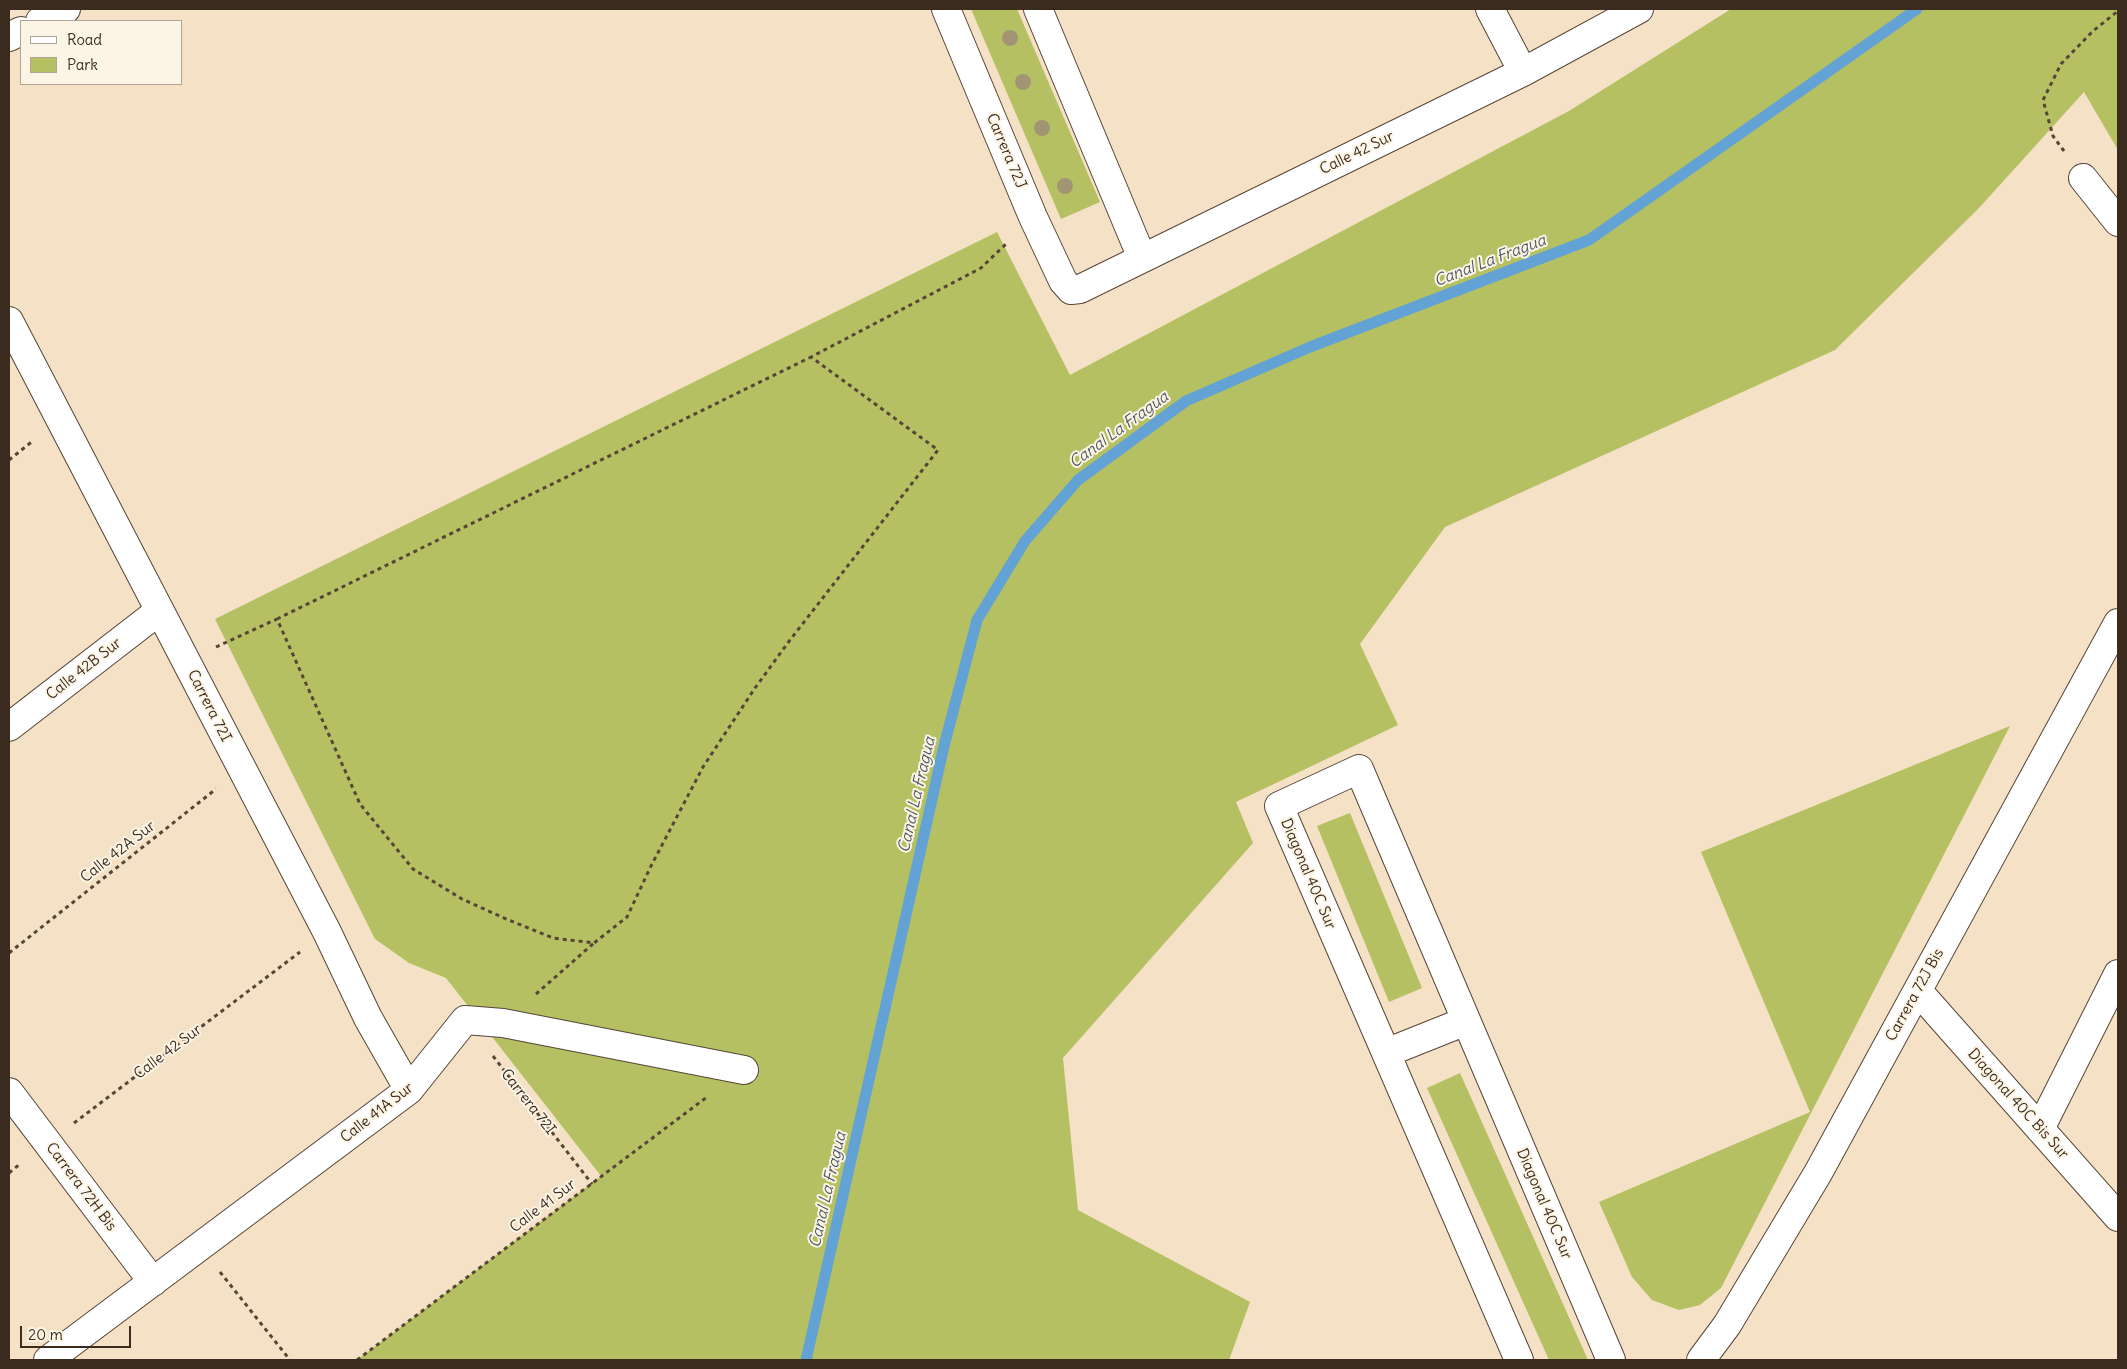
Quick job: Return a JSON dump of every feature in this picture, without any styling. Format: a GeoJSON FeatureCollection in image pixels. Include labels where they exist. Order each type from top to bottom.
{"type":"FeatureCollection","features":[{"type":"Feature","properties":{"kind":"street"},"geometry":{"type":"LineString","coordinates":[[42,20],[66,9]]}},
{"type":"Feature","properties":{"kind":"street","name":"Carrera 72J"},"geometry":{"type":"LineString","coordinates":[[946,9],[1033,217],[1063,281],[1071,290]]}},
{"type":"Feature","properties":{"kind":"street"},"geometry":{"type":"LineString","coordinates":[[1038,9],[1142,258]]}},
{"type":"Feature","properties":{"kind":"street"},"geometry":{"type":"LineString","coordinates":[[1490,9],[1523,72]]}},
{"type":"Feature","properties":{"kind":"street","name":"Calle 42 Sur"},"geometry":{"type":"LineString","coordinates":[[1071,290],[1080,289],[1523,72],[1639,9]]}},
{"type":"Feature","properties":{"kind":"street"},"geometry":{"type":"LineString","coordinates":[[2084,178],[2118,222]]}},
{"type":"Feature","properties":{"kind":"street","name":"Carrera 72I"},"geometry":{"type":"LineString","coordinates":[[9,321],[327,932],[368,1018],[409,1090]]}},
{"type":"Feature","properties":{"kind":"street","name":"Calle 42B Sur"},"geometry":{"type":"LineString","coordinates":[[9,727],[159,611]]}},
{"type":"Feature","properties":{"kind":"street","name":"Carrera 72J Bis"},"geometry":{"type":"LineString","coordinates":[[1701,1360],[1727,1325],[1813,1181],[2118,623]]}},
{"type":"Feature","properties":{"kind":"street","name":"Diagonal 40C Sur"},"geometry":{"type":"LineString","coordinates":[[1519,1360],[1279,806],[1359,770],[1611,1360]]}},
{"type":"Feature","properties":{"kind":"street"},"geometry":{"type":"LineString","coordinates":[[2040,1130],[2118,974]]}},
{"type":"Feature","properties":{"kind":"street","name":"Diagonal 40C Bis Sur"},"geometry":{"type":"LineString","coordinates":[[1918,991],[2118,1217]]}},
{"type":"Feature","properties":{"kind":"street"},"geometry":{"type":"LineString","coordinates":[[465,1020],[503,1023],[744,1070]]}},
{"type":"Feature","properties":{"kind":"street","name":"Calle 41A Sur"},"geometry":{"type":"LineString","coordinates":[[48,1360],[409,1090],[465,1020]]}},
{"type":"Feature","properties":{"kind":"street"},"geometry":{"type":"LineString","coordinates":[[1386,1053],[1466,1021]]}},
{"type":"Feature","properties":{"kind":"street","name":"Carrera 72H Bis"},"geometry":{"type":"LineString","coordinates":[[9,1092],[152,1282]]}},
{"type":"Feature","properties":{"kind":"path"},"geometry":{"type":"LineString","coordinates":[[2084,178],[2053,136],[2043,100],[2061,64],[2094,31],[2118,12]]}},
{"type":"Feature","properties":{"kind":"path"},"geometry":{"type":"LineString","coordinates":[[186,661],[277,619],[811,357],[981,268],[1033,217]]}},
{"type":"Feature","properties":{"kind":"path"},"geometry":{"type":"LineString","coordinates":[[503,1023],[594,943],[627,917],[663,841],[703,767],[755,688],[790,640],[938,450],[811,357]]}},
{"type":"Feature","properties":{"kind":"path"},"geometry":{"type":"LineString","coordinates":[[277,619],[360,804],[414,869],[462,899],[512,922],[553,938],[594,943]]}},
{"type":"Feature","properties":{"kind":"path","name":"Calle 42A Sur"},"geometry":{"type":"LineString","coordinates":[[9,953],[242,769]]}},
{"type":"Feature","properties":{"kind":"path","name":"Calle 42 Sur"},"geometry":{"type":"LineString","coordinates":[[9,1173],[327,932]]}},
{"type":"Feature","properties":{"kind":"path","name":"Carrera 72I"},"geometry":{"type":"LineString","coordinates":[[465,1020],[592,1184]]}},
{"type":"Feature","properties":{"kind":"path","name":"Calle 41 Sur"},"geometry":{"type":"LineString","coordinates":[[357,1360],[744,1070]]}},
{"type":"Feature","properties":{"kind":"path"},"geometry":{"type":"LineString","coordinates":[[200,1246],[290,1360]]}},
{"type":"Feature","properties":{"kind":"green space"},"geometry":{"type":"Polygon","coordinates":[[[971,9],[1017,9],[1100,202],[1061,219],[971,9]]]}},
{"type":"Feature","properties":{"kind":"green space"},"geometry":{"type":"Polygon","coordinates":[[[1731,9],[2118,9],[2118,150],[2084,92],[1979,208],[1835,350],[1445,527],[1360,644],[1398,725],[1236,802],[1253,843],[1063,1058],[1078,1210],[1250,1302],[1229,1360],[357,1360],[601,1176],[446,978],[409,963],[375,939],[215,619],[997,232],[1070,375],[1569,111],[1731,9]]]}},
{"type":"Feature","properties":{"kind":"green space"},"geometry":{"type":"Polygon","coordinates":[[[2010,726],[1721,1288],[1700,1305],[1679,1310],[1652,1300],[1632,1277],[1599,1202],[1810,1112],[1701,852],[2010,726]]]}},
{"type":"Feature","properties":{"kind":"green space"},"geometry":{"type":"Polygon","coordinates":[[[1350,813],[1422,988],[1389,1002],[1317,826],[1350,813]]]}},
{"type":"Feature","properties":{"kind":"green space"},"geometry":{"type":"Polygon","coordinates":[[[1460,1073],[1588,1360],[1549,1360],[1427,1088],[1460,1073]]]}},
{"type":"Feature","properties":{"kind":"waterway","name":"Canal La Fragua"},"geometry":{"type":"LineString","coordinates":[[806,1360],[944,746],[977,620],[1025,541],[1078,480],[1186,401],[1310,347],[1589,240],[1917,9]]}}]}
